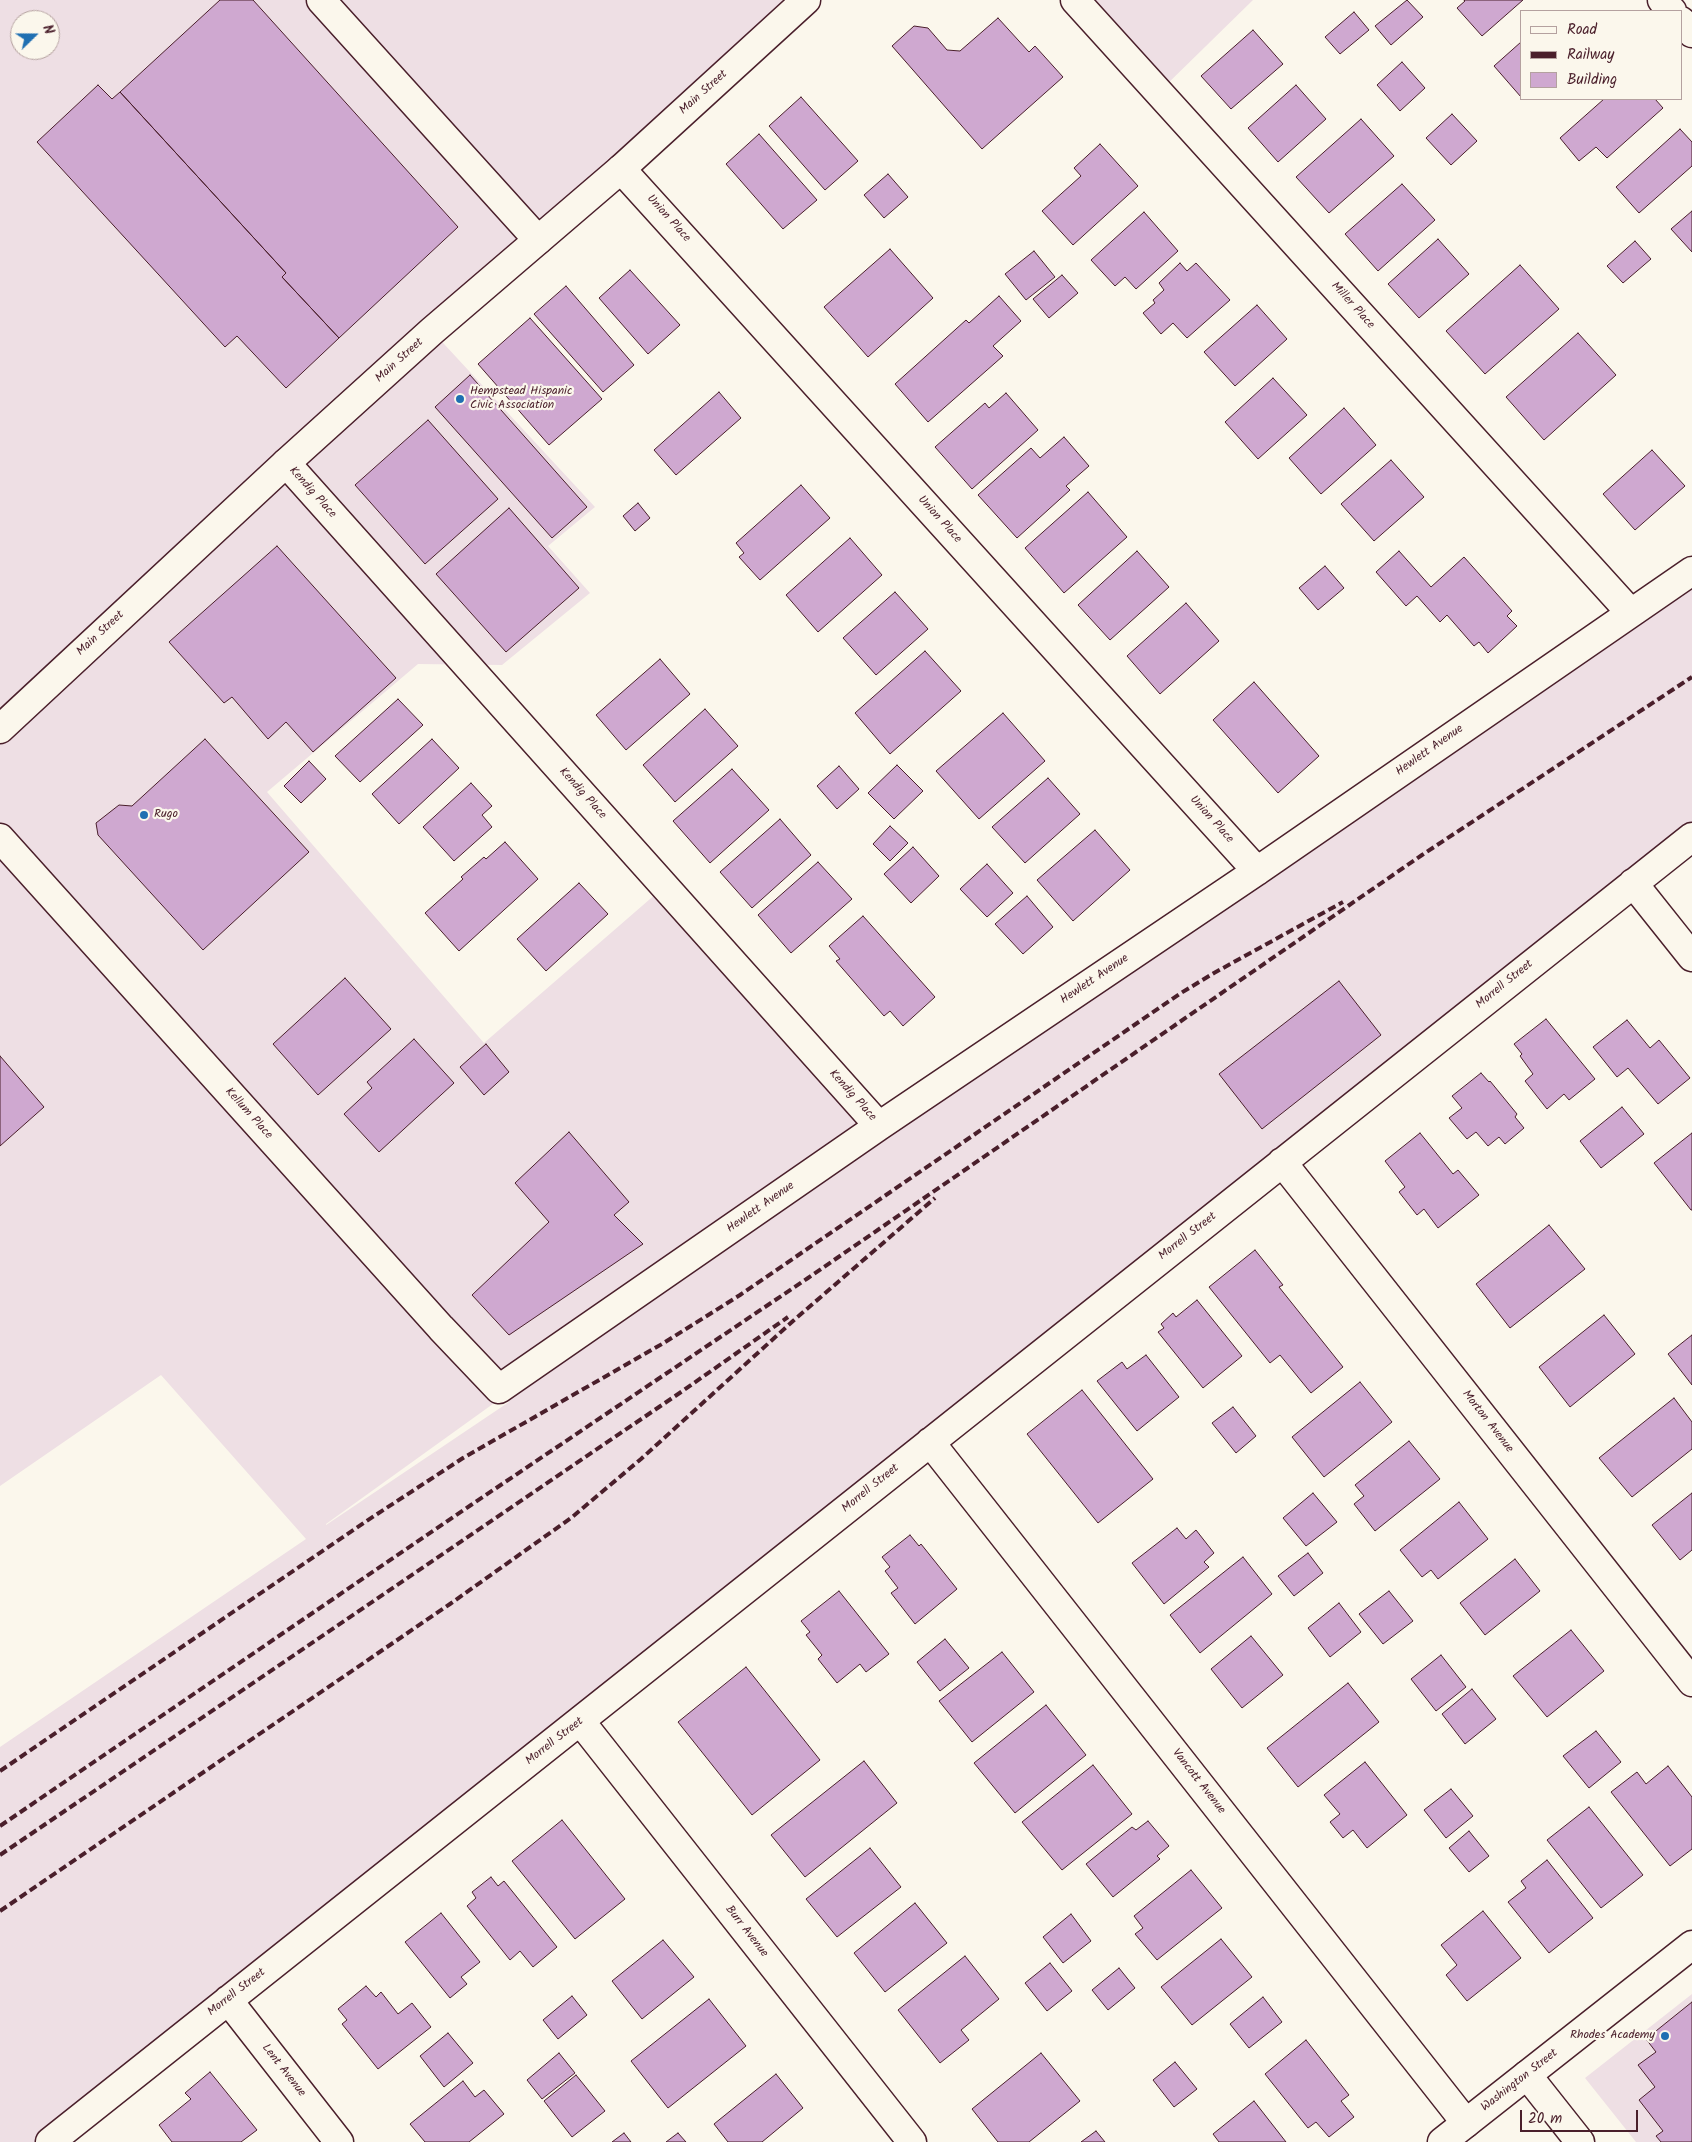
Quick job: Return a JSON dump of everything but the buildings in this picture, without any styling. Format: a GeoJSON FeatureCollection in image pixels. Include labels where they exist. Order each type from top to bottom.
{"type":"FeatureCollection","features":[{"type":"Feature","properties":{"kind":"street"},"geometry":{"type":"LineString","coordinates":[[321,0],[538,240]]}},
{"type":"Feature","properties":{"kind":"street","name":"Main Street"},"geometry":{"type":"LineString","coordinates":[[0,729],[286,463],[432,332],[621,169],[806,0]]}},
{"type":"Feature","properties":{"kind":"street","name":"Miller Place"},"geometry":{"type":"LineString","coordinates":[[1075,0],[1630,612]]}},
{"type":"Feature","properties":{"kind":"street"},"geometry":{"type":"LineString","coordinates":[[1662,0],[1671,10]]}},
{"type":"Feature","properties":{"kind":"street"},"geometry":{"type":"LineString","coordinates":[[1682,22],[1692,33]]}},
{"type":"Feature","properties":{"kind":"street","name":"Union Place"},"geometry":{"type":"LineString","coordinates":[[621,169],[1257,871]]}},
{"type":"Feature","properties":{"kind":"street","name":"Kendig Place"},"geometry":{"type":"LineString","coordinates":[[286,463],[879,1126]]}},
{"type":"Feature","properties":{"kind":"street","name":"Hewlett Avenue"},"geometry":{"type":"LineString","coordinates":[[499,1389],[879,1126],[1257,871],[1692,571]]}},
{"type":"Feature","properties":{"kind":"street","name":"Morrell Street"},"geometry":{"type":"LineString","coordinates":[[50,2142],[581,1722],[930,1442],[1692,837]]}},
{"type":"Feature","properties":{"kind":"street","name":"Kellum Place"},"geometry":{"type":"LineString","coordinates":[[0,838],[434,1321],[499,1389]]}},
{"type":"Feature","properties":{"kind":"street"},"geometry":{"type":"LineString","coordinates":[[1633,883],[1692,957]]}},
{"type":"Feature","properties":{"kind":"street","name":"Morton Avenue"},"geometry":{"type":"LineString","coordinates":[[1282,1162],[1692,1682]]}},
{"type":"Feature","properties":{"kind":"street","name":"Vancott Avenue"},"geometry":{"type":"LineString","coordinates":[[930,1442],[1466,2123]]}},
{"type":"Feature","properties":{"kind":"street","name":"Burr Avenue"},"geometry":{"type":"LineString","coordinates":[[581,1722],[912,2142]]}},
{"type":"Feature","properties":{"kind":"street","name":"Washington Street"},"geometry":{"type":"LineString","coordinates":[[1442,2142],[1692,1945]]}},
{"type":"Feature","properties":{"kind":"street","name":"Lent Avenue"},"geometry":{"type":"LineString","coordinates":[[228,2000],[339,2142]]}},
{"type":"Feature","properties":{"kind":"street"},"geometry":{"type":"LineString","coordinates":[[1527,2075],[1580,2142]]}},
{"type":"Feature","properties":{"kind":"shaded area"},"geometry":{"type":"Polygon","coordinates":[[[0,0],[803,0],[432,331],[595,507],[548,546],[590,593],[502,665],[418,664],[267,792],[484,1043],[665,886],[879,1126],[1692,571],[1692,837],[51,2142],[0,2142],[0,1747],[306,1539],[161,1375],[0,1486],[0,0]],[[504,1396],[326,1525],[509,1402],[504,1396]]]}},
{"type":"Feature","properties":{"kind":"shaded area"},"geometry":{"type":"Polygon","coordinates":[[[1075,0],[1253,0],[1159,92],[1075,0]]]}},
{"type":"Feature","properties":{"kind":"shaded area","name":"Rhodes Academy"},"geometry":{"type":"Polygon","coordinates":[[[1692,1994],[1692,2142],[1636,2142],[1585,2078],[1692,1994]]]}},
{"type":"Feature","properties":{"kind":"railway"},"geometry":{"type":"LineString","coordinates":[[0,1826],[808,1278],[1422,855],[1692,677]]}},
{"type":"Feature","properties":{"kind":"railway"},"geometry":{"type":"LineString","coordinates":[[0,1771],[365,1522],[463,1458],[662,1344],[740,1295],[1181,993],[1343,902]]}},
{"type":"Feature","properties":{"kind":"railway"},"geometry":{"type":"LineString","coordinates":[[0,1911],[450,1604],[571,1518],[641,1459],[793,1321],[935,1198]]}},
{"type":"Feature","properties":{"kind":"railway"},"geometry":{"type":"LineString","coordinates":[[0,1855],[684,1390],[788,1317]]}},
{"type":"Feature","properties":{"kind":"place","name":"Hempstead Hispanic Civic Association"},"geometry":{"type":"Point","coordinates":[460,399]}},
{"type":"Feature","properties":{"kind":"place","name":"Rugo"},"geometry":{"type":"Point","coordinates":[144,815]}},
{"type":"Feature","properties":{"kind":"place","name":"Rhodes Academy"},"geometry":{"type":"Point","coordinates":[1665,2036]}}]}
